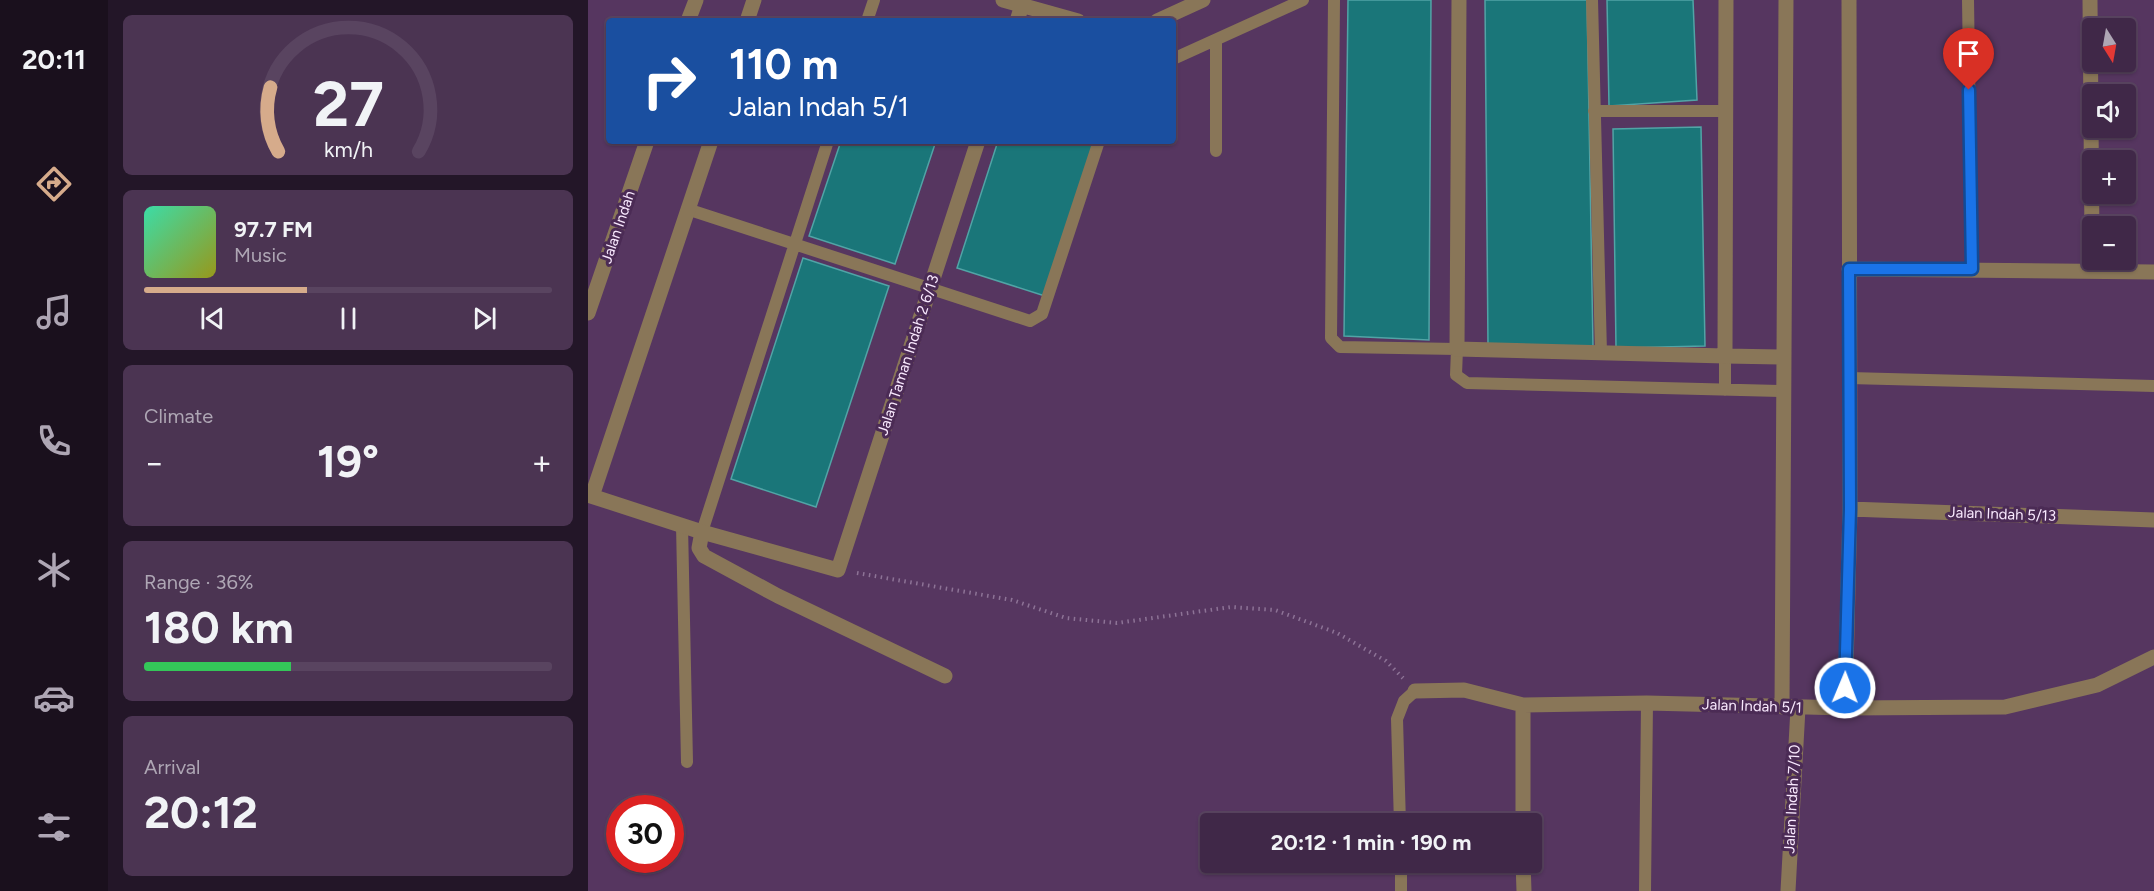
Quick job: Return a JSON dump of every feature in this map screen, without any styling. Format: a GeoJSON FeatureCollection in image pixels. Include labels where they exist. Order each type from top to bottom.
{"type":"FeatureCollection","features":[{"type":"Feature","properties":{"kind":"street"},"geometry":{"type":"LineString","coordinates":[[689,18],[696,0]]}},
{"type":"Feature","properties":{"kind":"street"},"geometry":{"type":"LineString","coordinates":[[748,18],[754,0]]}},
{"type":"Feature","properties":{"kind":"street"},"geometry":{"type":"LineString","coordinates":[[1003,0],[1068,18]]}},
{"type":"Feature","properties":{"kind":"street"},"geometry":{"type":"LineString","coordinates":[[1164,18],[1203,0]]}},
{"type":"Feature","properties":{"kind":"street"},"geometry":{"type":"LineString","coordinates":[[1459,0],[1457,349],[1783,357]]}},
{"type":"Feature","properties":{"kind":"street"},"geometry":{"type":"LineString","coordinates":[[1725,357],[1726,0]]}},
{"type":"Feature","properties":{"kind":"street"},"geometry":{"type":"LineString","coordinates":[[1782,707],[1786,0]]}},
{"type":"Feature","properties":{"kind":"street"},"geometry":{"type":"LineString","coordinates":[[1845,708],[1850,509],[1849,0]]}},
{"type":"Feature","properties":{"kind":"street"},"geometry":{"type":"LineString","coordinates":[[2090,0],[2092,216]]}},
{"type":"Feature","properties":{"kind":"street"},"geometry":{"type":"LineString","coordinates":[[1018,18],[1022,5]]}},
{"type":"Feature","properties":{"kind":"street","name":"Jalan Indah"},"geometry":{"type":"LineString","coordinates":[[588,313],[646,144]]}},
{"type":"Feature","properties":{"kind":"street"},"geometry":{"type":"LineString","coordinates":[[710,144],[690,210],[590,495],[702,532],[838,570]]}},
{"type":"Feature","properties":{"kind":"street","name":"Jalan Taman Indah 2 6/13"},"geometry":{"type":"LineString","coordinates":[[838,570],[977,144]]}},
{"type":"Feature","properties":{"kind":"street"},"geometry":{"type":"LineString","coordinates":[[1849,269],[1972,269],[2082,265]]}},
{"type":"Feature","properties":{"kind":"street"},"geometry":{"type":"LineString","coordinates":[[2136,270],[2154,272]]}},
{"type":"Feature","properties":{"kind":"street","name":"Jalan Indah 5/13"},"geometry":{"type":"LineString","coordinates":[[1850,509],[2154,520]]}},
{"type":"Feature","properties":{"kind":"street"},"geometry":{"type":"LineString","coordinates":[[702,532],[699,548],[704,556],[778,596],[945,676]]}},
{"type":"Feature","properties":{"kind":"street","name":"Jalan Indah 5/1"},"geometry":{"type":"LineString","coordinates":[[1415,691],[1464,690],[1523,705],[1647,703],[1798,708],[2005,706],[2097,685],[2154,657]]}},
{"type":"Feature","properties":{"kind":"street"},"geometry":{"type":"LineString","coordinates":[[1523,705],[1523,813]]}},
{"type":"Feature","properties":{"kind":"street","name":"Jalan Indah 7/10"},"geometry":{"type":"LineString","coordinates":[[1788,891],[1798,708]]}},
{"type":"Feature","properties":{"kind":"street"},"geometry":{"type":"LineString","coordinates":[[1523,873],[1524,891]]}},
{"type":"Feature","properties":{"kind":"lane"},"geometry":{"type":"LineString","coordinates":[[868,18],[874,0]]}},
{"type":"Feature","properties":{"kind":"lane"},"geometry":{"type":"LineString","coordinates":[[1176,58],[1303,0]]}},
{"type":"Feature","properties":{"kind":"lane"},"geometry":{"type":"LineString","coordinates":[[1334,0],[1331,338],[1340,347],[1457,349],[1456,375],[1467,383],[1783,391]]}},
{"type":"Feature","properties":{"kind":"lane"},"geometry":{"type":"LineString","coordinates":[[1592,0],[1601,353]]}},
{"type":"Feature","properties":{"kind":"lane"},"geometry":{"type":"LineString","coordinates":[[1968,0],[1972,269]]}},
{"type":"Feature","properties":{"kind":"lane"},"geometry":{"type":"LineString","coordinates":[[1216,40],[1216,151]]}},
{"type":"Feature","properties":{"kind":"lane"},"geometry":{"type":"LineString","coordinates":[[1594,111],[1726,111]]}},
{"type":"Feature","properties":{"kind":"lane"},"geometry":{"type":"LineString","coordinates":[[702,532],[827,144]]}},
{"type":"Feature","properties":{"kind":"lane"},"geometry":{"type":"LineString","coordinates":[[690,210],[929,290],[1030,321],[1042,314],[1098,144]]}},
{"type":"Feature","properties":{"kind":"lane"},"geometry":{"type":"LineString","coordinates":[[1725,357],[1725,390]]}},
{"type":"Feature","properties":{"kind":"lane"},"geometry":{"type":"LineString","coordinates":[[1849,378],[2154,386]]}},
{"type":"Feature","properties":{"kind":"lane"},"geometry":{"type":"LineString","coordinates":[[682,525],[687,762]]}},
{"type":"Feature","properties":{"kind":"lane"},"geometry":{"type":"LineString","coordinates":[[1400,813],[1397,719],[1404,701],[1415,691]]}},
{"type":"Feature","properties":{"kind":"lane"},"geometry":{"type":"LineString","coordinates":[[1645,891],[1647,703]]}},
{"type":"Feature","properties":{"kind":"lane"},"geometry":{"type":"LineString","coordinates":[[1401,873],[1401,891]]}},
{"type":"Feature","properties":{"kind":"path"},"geometry":{"type":"LineString","coordinates":[[838,570],[1012,600],[1076,619],[1117,623],[1231,607],[1275,610],[1337,633],[1386,661],[1415,691]]}},
{"type":"Feature","properties":{"kind":"building"},"geometry":{"type":"Polygon","coordinates":[[[1348,0],[1431,0],[1429,340],[1344,336],[1348,0]]]}},
{"type":"Feature","properties":{"kind":"building"},"geometry":{"type":"Polygon","coordinates":[[[1485,0],[1587,0],[1593,347],[1488,346],[1485,0]]]}},
{"type":"Feature","properties":{"kind":"building"},"geometry":{"type":"Polygon","coordinates":[[[1607,0],[1693,0],[1697,100],[1609,106],[1607,0]]]}},
{"type":"Feature","properties":{"kind":"building"},"geometry":{"type":"Polygon","coordinates":[[[1701,127],[1705,346],[1616,348],[1613,129],[1701,127]]]}},
{"type":"Feature","properties":{"kind":"building"},"geometry":{"type":"Polygon","coordinates":[[[840,144],[935,144],[895,264],[809,236],[840,144]]]}},
{"type":"Feature","properties":{"kind":"building"},"geometry":{"type":"Polygon","coordinates":[[[997,144],[1094,144],[1045,296],[957,268],[997,144]]]}},
{"type":"Feature","properties":{"kind":"building"},"geometry":{"type":"Polygon","coordinates":[[[803,258],[889,286],[816,507],[731,479],[803,258]]]}},
{"type":"Feature","properties":{"kind":"route"},"geometry":{"type":"LineString","coordinates":[[1845,688],[1850,509],[1849,269],[1972,269],[1969,90]]}}]}
